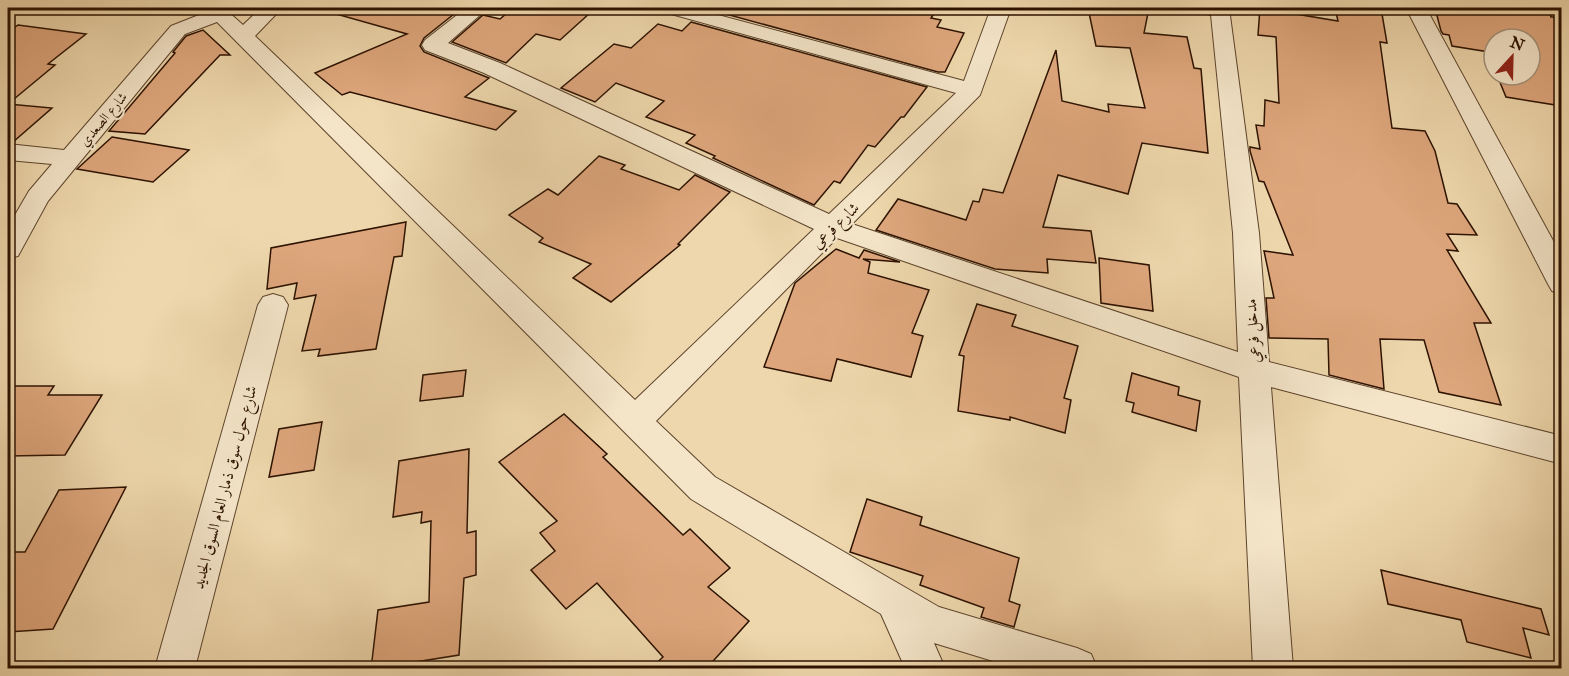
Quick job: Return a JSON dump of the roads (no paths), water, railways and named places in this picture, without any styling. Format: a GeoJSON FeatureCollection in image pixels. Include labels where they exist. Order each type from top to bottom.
{"type":"FeatureCollection","features":[{"type":"Feature","properties":{"kind":"street"},"geometry":{"type":"LineString","coordinates":[[243,36],[272,8]]}},
{"type":"Feature","properties":{"kind":"street"},"geometry":{"type":"LineString","coordinates":[[478,8],[433,45],[492,68],[833,227],[1254,370],[1562,450]]}},
{"type":"Feature","properties":{"kind":"street"},"geometry":{"type":"LineString","coordinates":[[671,8],[972,90]]}},
{"type":"Feature","properties":{"kind":"street","name":"شارع فرعي"},"geometry":{"type":"LineString","coordinates":[[635,421],[972,90],[1001,8]]}},
{"type":"Feature","properties":{"kind":"street","name":"مدخل فرعي"},"geometry":{"type":"LineString","coordinates":[[1206,8],[1221,10],[1246,232],[1273,669]]}},
{"type":"Feature","properties":{"kind":"street"},"geometry":{"type":"LineString","coordinates":[[1416,8],[1562,284]]}},
{"type":"Feature","properties":{"kind":"street"},"geometry":{"type":"LineString","coordinates":[[215,11],[703,488],[931,623],[1077,669]]}},
{"type":"Feature","properties":{"kind":"street","name":"شارع الصعدي"},"geometry":{"type":"LineString","coordinates":[[8,249],[38,197],[178,30],[215,11]]}},
{"type":"Feature","properties":{"kind":"street"},"geometry":{"type":"LineString","coordinates":[[8,152],[70,158]]}},
{"type":"Feature","properties":{"kind":"street","name":"شارع حول سوق ذمار العام السوق الجديد"},"geometry":{"type":"LineString","coordinates":[[175,669],[273,305]]}},
{"type":"Feature","properties":{"kind":"street"},"geometry":{"type":"LineString","coordinates":[[895,602],[925,669]]}}]}
